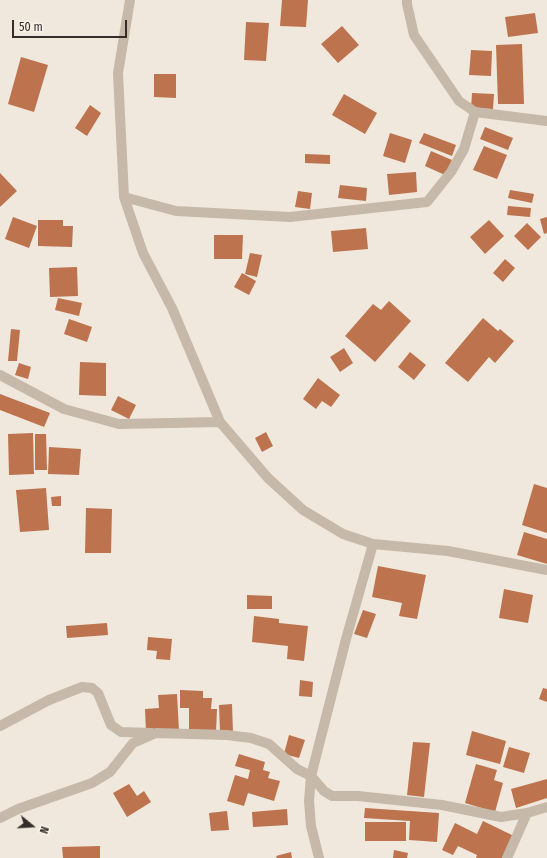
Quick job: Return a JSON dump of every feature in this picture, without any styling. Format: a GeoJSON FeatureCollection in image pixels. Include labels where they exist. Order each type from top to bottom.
{"type":"FeatureCollection","features":[{"type":"Feature","properties":{"kind":"street"},"geometry":{"type":"LineString","coordinates":[[130,0],[118,73],[124,197],[143,253],[172,308],[220,422],[268,478],[303,510],[343,534],[373,544],[448,551],[547,570]]}},
{"type":"Feature","properties":{"kind":"street"},"geometry":{"type":"LineString","coordinates":[[407,0],[406,4],[414,35],[459,101],[475,112],[547,121]]}},
{"type":"Feature","properties":{"kind":"street"},"geometry":{"type":"LineString","coordinates":[[124,197],[176,211],[290,217],[427,202],[451,172],[464,149],[475,112]]}},
{"type":"Feature","properties":{"kind":"street"},"geometry":{"type":"LineString","coordinates":[[0,375],[64,409],[118,424],[220,422]]}},
{"type":"Feature","properties":{"kind":"street"},"geometry":{"type":"LineString","coordinates":[[319,858],[311,826],[309,801],[311,776],[346,639],[373,544]]}},
{"type":"Feature","properties":{"kind":"street"},"geometry":{"type":"LineString","coordinates":[[0,726],[49,700],[82,687],[92,688],[98,693],[111,725],[121,732],[227,735],[251,738],[269,744],[297,769],[311,776],[324,791],[332,796],[358,796],[442,805],[501,817],[528,813],[547,807]]}},
{"type":"Feature","properties":{"kind":"street"},"geometry":{"type":"LineString","coordinates":[[0,818],[18,809],[92,783],[110,772],[133,743],[156,733]]}},
{"type":"Feature","properties":{"kind":"street"},"geometry":{"type":"LineString","coordinates":[[507,858],[528,813]]}},
{"type":"Feature","properties":{"kind":"building"},"geometry":{"type":"Polygon","coordinates":[[[282,0],[308,0],[306,27],[280,26],[282,0]]]}},
{"type":"Feature","properties":{"kind":"building"},"geometry":{"type":"Polygon","coordinates":[[[535,13],[538,33],[508,37],[505,17],[535,13]]]}},
{"type":"Feature","properties":{"kind":"building"},"geometry":{"type":"Polygon","coordinates":[[[246,22],[269,23],[266,61],[244,60],[246,22]]]}},
{"type":"Feature","properties":{"kind":"building"},"geometry":{"type":"Polygon","coordinates":[[[342,26],[359,45],[338,63],[321,44],[342,26]]]}},
{"type":"Feature","properties":{"kind":"building"},"geometry":{"type":"Polygon","coordinates":[[[522,44],[524,104],[498,104],[496,45],[522,44]]]}},
{"type":"Feature","properties":{"kind":"building"},"geometry":{"type":"Polygon","coordinates":[[[471,50],[492,51],[491,76],[469,75],[471,50]]]}},
{"type":"Feature","properties":{"kind":"building"},"geometry":{"type":"Polygon","coordinates":[[[21,57],[48,65],[34,112],[8,104],[21,57]]]}},
{"type":"Feature","properties":{"kind":"building"},"geometry":{"type":"Polygon","coordinates":[[[154,74],[176,74],[176,98],[154,97],[154,74]]]}},
{"type":"Feature","properties":{"kind":"building"},"geometry":{"type":"Polygon","coordinates":[[[472,93],[494,94],[493,109],[471,108],[472,93]]]}},
{"type":"Feature","properties":{"kind":"building"},"geometry":{"type":"Polygon","coordinates":[[[344,94],[377,113],[365,134],[332,115],[344,94]]]}},
{"type":"Feature","properties":{"kind":"building"},"geometry":{"type":"Polygon","coordinates":[[[90,105],[101,113],[87,136],[75,128],[90,105]]]}},
{"type":"Feature","properties":{"kind":"building"},"geometry":{"type":"Polygon","coordinates":[[[485,127],[513,138],[508,150],[480,139],[485,127]]]}},
{"type":"Feature","properties":{"kind":"building"},"geometry":{"type":"Polygon","coordinates":[[[390,133],[412,140],[405,163],[383,156],[390,133]]]}},
{"type":"Feature","properties":{"kind":"building"},"geometry":{"type":"Polygon","coordinates":[[[424,133],[456,145],[452,156],[419,143],[424,133]]]}},
{"type":"Feature","properties":{"kind":"building"},"geometry":{"type":"Polygon","coordinates":[[[484,146],[507,155],[497,179],[473,170],[484,146]]]}},
{"type":"Feature","properties":{"kind":"building"},"geometry":{"type":"Polygon","coordinates":[[[431,151],[452,160],[445,175],[425,166],[431,151]]]}},
{"type":"Feature","properties":{"kind":"building"},"geometry":{"type":"Polygon","coordinates":[[[305,154],[330,155],[330,164],[305,163],[305,154]]]}},
{"type":"Feature","properties":{"kind":"building"},"geometry":{"type":"Polygon","coordinates":[[[416,172],[417,192],[389,195],[387,174],[416,172]]]}},
{"type":"Feature","properties":{"kind":"building"},"geometry":{"type":"Polygon","coordinates":[[[0,173],[17,191],[0,207],[0,173]]]}},
{"type":"Feature","properties":{"kind":"building"},"geometry":{"type":"Polygon","coordinates":[[[340,185],[367,188],[366,201],[338,198],[340,185]]]}},
{"type":"Feature","properties":{"kind":"building"},"geometry":{"type":"Polygon","coordinates":[[[510,190],[534,194],[532,203],[508,198],[510,190]]]}},
{"type":"Feature","properties":{"kind":"building"},"geometry":{"type":"Polygon","coordinates":[[[298,191],[312,193],[310,209],[295,207],[298,191]]]}},
{"type":"Feature","properties":{"kind":"building"},"geometry":{"type":"Polygon","coordinates":[[[508,206],[531,208],[530,217],[507,215],[508,206]]]}},
{"type":"Feature","properties":{"kind":"building"},"geometry":{"type":"Polygon","coordinates":[[[13,217],[37,226],[29,248],[5,239],[13,217]]]}},
{"type":"Feature","properties":{"kind":"building"},"geometry":{"type":"Polygon","coordinates":[[[547,217],[547,233],[544,234],[540,219],[547,217]]]}},
{"type":"Feature","properties":{"kind":"building"},"geometry":{"type":"Polygon","coordinates":[[[38,220],[63,220],[63,226],[73,226],[72,247],[38,246],[38,220]]]}},
{"type":"Feature","properties":{"kind":"building"},"geometry":{"type":"Polygon","coordinates":[[[489,220],[504,236],[485,254],[470,237],[489,220]]]}},
{"type":"Feature","properties":{"kind":"building"},"geometry":{"type":"Polygon","coordinates":[[[527,223],[541,237],[528,250],[514,236],[527,223]]]}},
{"type":"Feature","properties":{"kind":"building"},"geometry":{"type":"Polygon","coordinates":[[[366,228],[368,249],[333,252],[331,231],[366,228]]]}},
{"type":"Feature","properties":{"kind":"building"},"geometry":{"type":"Polygon","coordinates":[[[214,235],[243,235],[242,259],[214,259],[214,235]]]}},
{"type":"Feature","properties":{"kind":"building"},"geometry":{"type":"Polygon","coordinates":[[[250,253],[262,255],[257,277],[245,274],[250,253]]]}},
{"type":"Feature","properties":{"kind":"building"},"geometry":{"type":"Polygon","coordinates":[[[505,259],[515,268],[503,282],[493,273],[505,259]]]}},
{"type":"Feature","properties":{"kind":"building"},"geometry":{"type":"Polygon","coordinates":[[[77,267],[78,296],[50,297],[49,268],[77,267]]]}},
{"type":"Feature","properties":{"kind":"building"},"geometry":{"type":"Polygon","coordinates":[[[242,273],[256,281],[249,295],[234,287],[242,273]]]}},
{"type":"Feature","properties":{"kind":"building"},"geometry":{"type":"Polygon","coordinates":[[[58,298],[82,303],[79,316],[55,310],[58,298]]]}},
{"type":"Feature","properties":{"kind":"building"},"geometry":{"type":"Polygon","coordinates":[[[389,301],[411,321],[375,362],[345,336],[373,304],[381,310],[389,301]]]}},
{"type":"Feature","properties":{"kind":"building"},"geometry":{"type":"Polygon","coordinates":[[[483,318],[498,331],[500,329],[514,341],[495,363],[489,357],[468,382],[445,363],[483,318]]]}},
{"type":"Feature","properties":{"kind":"building"},"geometry":{"type":"Polygon","coordinates":[[[69,319],[92,327],[87,342],[64,334],[69,319]]]}},
{"type":"Feature","properties":{"kind":"building"},"geometry":{"type":"Polygon","coordinates":[[[11,329],[20,330],[17,361],[8,361],[11,329]]]}},
{"type":"Feature","properties":{"kind":"building"},"geometry":{"type":"Polygon","coordinates":[[[344,348],[353,363],[340,372],[330,357],[344,348]]]}},
{"type":"Feature","properties":{"kind":"building"},"geometry":{"type":"Polygon","coordinates":[[[410,352],[426,365],[414,380],[398,367],[410,352]]]}},
{"type":"Feature","properties":{"kind":"building"},"geometry":{"type":"Polygon","coordinates":[[[80,362],[106,363],[106,396],[79,395],[80,362]]]}},
{"type":"Feature","properties":{"kind":"building"},"geometry":{"type":"Polygon","coordinates":[[[19,363],[31,367],[28,379],[15,375],[19,363]]]}},
{"type":"Feature","properties":{"kind":"building"},"geometry":{"type":"Polygon","coordinates":[[[318,378],[340,395],[331,407],[322,401],[316,409],[303,399],[318,378]]]}},
{"type":"Feature","properties":{"kind":"building"},"geometry":{"type":"Polygon","coordinates":[[[0,394],[50,413],[44,427],[0,410],[0,394]]]}},
{"type":"Feature","properties":{"kind":"building"},"geometry":{"type":"Polygon","coordinates":[[[118,396],[136,405],[129,419],[111,410],[118,396]]]}},
{"type":"Feature","properties":{"kind":"building"},"geometry":{"type":"Polygon","coordinates":[[[266,432],[273,446],[262,452],[255,438],[266,432]]]}},
{"type":"Feature","properties":{"kind":"building"},"geometry":{"type":"Polygon","coordinates":[[[33,433],[34,474],[9,475],[8,434],[33,433]]]}},
{"type":"Feature","properties":{"kind":"building"},"geometry":{"type":"Polygon","coordinates":[[[35,434],[46,434],[47,470],[35,470],[35,434]]]}},
{"type":"Feature","properties":{"kind":"building"},"geometry":{"type":"Polygon","coordinates":[[[49,447],[81,449],[79,475],[48,474],[49,447]]]}},
{"type":"Feature","properties":{"kind":"building"},"geometry":{"type":"Polygon","coordinates":[[[534,484],[547,488],[547,533],[522,525],[534,484]]]}},
{"type":"Feature","properties":{"kind":"building"},"geometry":{"type":"Polygon","coordinates":[[[46,488],[49,530],[20,532],[16,490],[46,488]]]}},
{"type":"Feature","properties":{"kind":"building"},"geometry":{"type":"Polygon","coordinates":[[[61,496],[61,506],[52,506],[51,497],[61,496]]]}},
{"type":"Feature","properties":{"kind":"building"},"geometry":{"type":"Polygon","coordinates":[[[86,508],[112,509],[111,553],[85,553],[86,508]]]}},
{"type":"Feature","properties":{"kind":"building"},"geometry":{"type":"Polygon","coordinates":[[[524,532],[547,539],[547,564],[517,555],[524,532]]]}},
{"type":"Feature","properties":{"kind":"building"},"geometry":{"type":"Polygon","coordinates":[[[378,566],[426,575],[417,619],[399,616],[402,603],[372,597],[378,566]]]}},
{"type":"Feature","properties":{"kind":"building"},"geometry":{"type":"Polygon","coordinates":[[[504,589],[533,595],[528,623],[499,618],[504,589]]]}},
{"type":"Feature","properties":{"kind":"building"},"geometry":{"type":"Polygon","coordinates":[[[247,595],[272,596],[272,609],[247,609],[247,595]]]}},
{"type":"Feature","properties":{"kind":"building"},"geometry":{"type":"Polygon","coordinates":[[[363,610],[376,614],[367,638],[354,634],[363,610]]]}},
{"type":"Feature","properties":{"kind":"building"},"geometry":{"type":"Polygon","coordinates":[[[254,616],[279,619],[279,623],[308,626],[304,661],[287,659],[288,646],[252,642],[254,616]]]}},
{"type":"Feature","properties":{"kind":"building"},"geometry":{"type":"Polygon","coordinates":[[[107,623],[108,635],[67,638],[66,626],[107,623]]]}},
{"type":"Feature","properties":{"kind":"building"},"geometry":{"type":"Polygon","coordinates":[[[148,637],[172,639],[170,660],[156,659],[157,651],[147,650],[148,637]]]}},
{"type":"Feature","properties":{"kind":"building"},"geometry":{"type":"Polygon","coordinates":[[[300,680],[313,682],[312,697],[299,696],[300,680]]]}},
{"type":"Feature","properties":{"kind":"building"},"geometry":{"type":"Polygon","coordinates":[[[543,688],[547,689],[547,702],[539,699],[543,688]]]}},
{"type":"Feature","properties":{"kind":"building"},"geometry":{"type":"Polygon","coordinates":[[[180,690],[203,691],[203,698],[212,698],[211,709],[217,709],[216,734],[189,733],[189,708],[180,708],[180,690]]]}},
{"type":"Feature","properties":{"kind":"building"},"geometry":{"type":"Polygon","coordinates":[[[177,694],[179,731],[146,732],[145,709],[159,708],[158,695],[177,694]]]}},
{"type":"Feature","properties":{"kind":"building"},"geometry":{"type":"Polygon","coordinates":[[[232,704],[233,733],[220,733],[219,705],[232,704]]]}},
{"type":"Feature","properties":{"kind":"building"},"geometry":{"type":"Polygon","coordinates":[[[472,731],[506,741],[500,764],[466,755],[472,731]]]}},
{"type":"Feature","properties":{"kind":"building"},"geometry":{"type":"Polygon","coordinates":[[[289,735],[305,740],[299,758],[284,754],[289,735]]]}},
{"type":"Feature","properties":{"kind":"building"},"geometry":{"type":"Polygon","coordinates":[[[413,742],[430,743],[424,797],[407,795],[413,742]]]}},
{"type":"Feature","properties":{"kind":"building"},"geometry":{"type":"Polygon","coordinates":[[[509,747],[530,753],[524,773],[503,767],[509,747]]]}},
{"type":"Feature","properties":{"kind":"building"},"geometry":{"type":"Polygon","coordinates":[[[239,754],[265,762],[263,770],[270,772],[268,778],[280,781],[274,801],[248,793],[244,806],[227,801],[235,775],[248,779],[250,770],[235,766],[239,754]]]}},
{"type":"Feature","properties":{"kind":"building"},"geometry":{"type":"Polygon","coordinates":[[[476,764],[497,770],[494,780],[503,783],[495,812],[465,803],[476,764]]]}},
{"type":"Feature","properties":{"kind":"building"},"geometry":{"type":"Polygon","coordinates":[[[547,779],[547,798],[516,808],[511,789],[547,779]]]}},
{"type":"Feature","properties":{"kind":"building"},"geometry":{"type":"Polygon","coordinates":[[[129,784],[137,796],[144,791],[151,802],[127,817],[113,793],[129,784]]]}},
{"type":"Feature","properties":{"kind":"building"},"geometry":{"type":"Polygon","coordinates":[[[365,808],[439,813],[437,842],[409,840],[410,821],[364,818],[365,808]]]}},
{"type":"Feature","properties":{"kind":"building"},"geometry":{"type":"Polygon","coordinates":[[[287,809],[288,825],[253,827],[252,812],[287,809]]]}},
{"type":"Feature","properties":{"kind":"building"},"geometry":{"type":"Polygon","coordinates":[[[227,811],[229,830],[211,831],[209,813],[227,811]]]}},
{"type":"Feature","properties":{"kind":"building"},"geometry":{"type":"Polygon","coordinates":[[[483,821],[516,837],[505,858],[476,858],[477,855],[458,846],[453,855],[442,850],[455,823],[477,834],[483,821]]]}},
{"type":"Feature","properties":{"kind":"building"},"geometry":{"type":"Polygon","coordinates":[[[365,822],[406,822],[406,841],[365,841],[365,822]]]}},
{"type":"Feature","properties":{"kind":"building"},"geometry":{"type":"Polygon","coordinates":[[[100,846],[100,858],[63,858],[62,847],[100,846]]]}},
{"type":"Feature","properties":{"kind":"building"},"geometry":{"type":"Polygon","coordinates":[[[394,850],[408,853],[407,858],[393,858],[394,850]]]}},
{"type":"Feature","properties":{"kind":"building"},"geometry":{"type":"Polygon","coordinates":[[[291,852],[292,858],[277,858],[276,856],[291,852]]]}}]}
